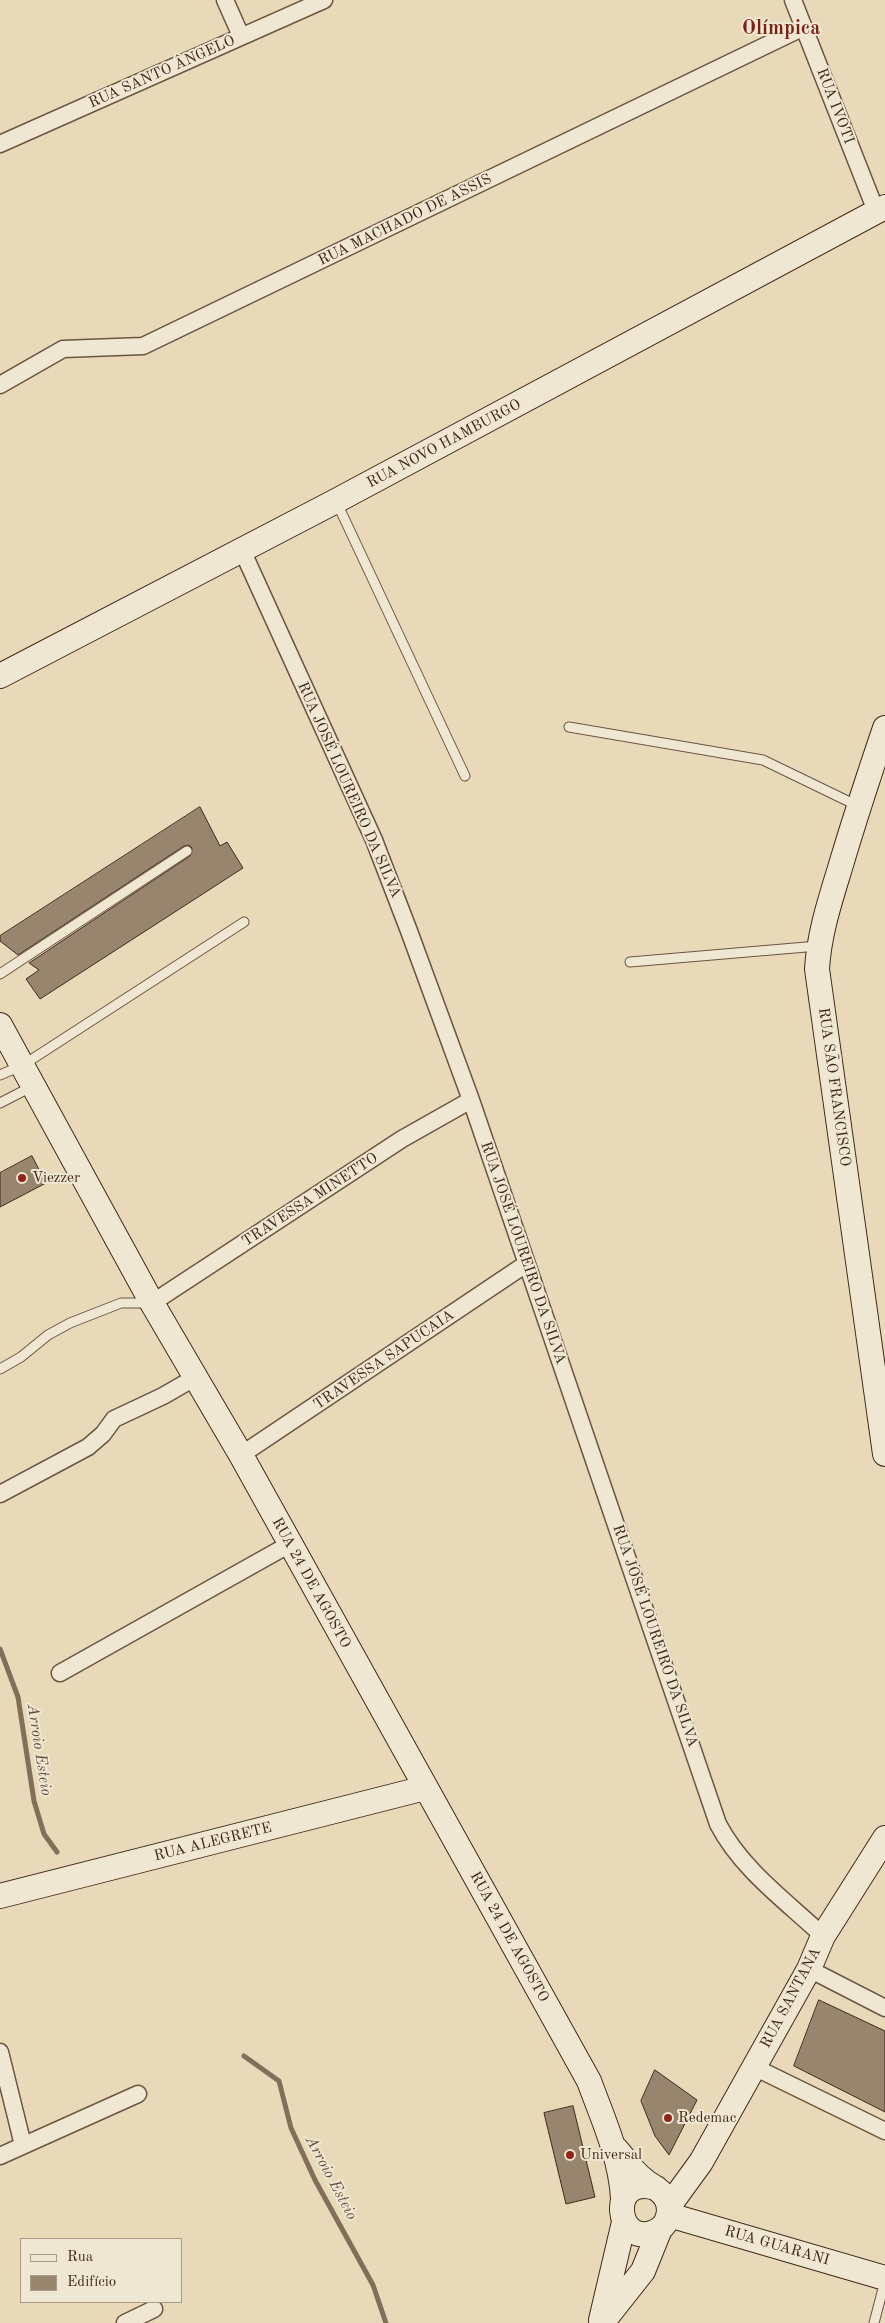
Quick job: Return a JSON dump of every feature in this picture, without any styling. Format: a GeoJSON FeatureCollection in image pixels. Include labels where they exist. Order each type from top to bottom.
{"type":"FeatureCollection","features":[{"type":"Feature","properties":{"kind":"street"},"geometry":{"type":"LineString","coordinates":[[225,0],[241,36]]}},
{"type":"Feature","properties":{"kind":"street","name":"RUA SANTO ÂNGELO"},"geometry":{"type":"LineString","coordinates":[[0,144],[324,0]]}},
{"type":"Feature","properties":{"kind":"street","name":"RUA IVOTI"},"geometry":{"type":"LineString","coordinates":[[793,0],[880,209]]}},
{"type":"Feature","properties":{"kind":"street","name":"RUA MACHADO DE ASSIS"},"geometry":{"type":"LineString","coordinates":[[0,385],[63,349],[143,346],[804,27]]}},
{"type":"Feature","properties":{"kind":"street","name":"RUA NOVO HAMBURGO"},"geometry":{"type":"LineString","coordinates":[[0,676],[336,501],[827,240],[880,209]]}},
{"type":"Feature","properties":{"kind":"street","name":"RUA JOSÉ LOUREIRO DA SILVA"},"geometry":{"type":"LineString","coordinates":[[242,550],[374,840],[471,1100],[718,1824],[730,1846],[752,1870],[823,1936]]}},
{"type":"Feature","properties":{"kind":"street","name":"RUA SÃO FRANCISCO"},"geometry":{"type":"LineString","coordinates":[[885,728],[858,806],[818,946],[817,969],[885,1454]]}},
{"type":"Feature","properties":{"kind":"street","name":"RUA 24 DE AGOSTO"},"geometry":{"type":"LineString","coordinates":[[0,1025],[152,1303],[241,1455],[589,2081],[613,2145],[622,2182],[624,2210],[601,2323]]}},
{"type":"Feature","properties":{"kind":"street","name":"TRAVESSA MINETTO"},"geometry":{"type":"LineString","coordinates":[[152,1303],[402,1140],[471,1100]]}},
{"type":"Feature","properties":{"kind":"street","name":"TRAVESSA SAPUCAIA"},"geometry":{"type":"LineString","coordinates":[[241,1455],[526,1264]]}},
{"type":"Feature","properties":{"kind":"street"},"geometry":{"type":"LineString","coordinates":[[0,1494],[88,1446],[103,1434],[114,1419],[163,1396],[196,1377]]}},
{"type":"Feature","properties":{"kind":"street"},"geometry":{"type":"LineString","coordinates":[[60,1674],[290,1544]]}},
{"type":"Feature","properties":{"kind":"street","name":"RUA ALEGRETE"},"geometry":{"type":"LineString","coordinates":[[0,1896],[425,1788]]}},
{"type":"Feature","properties":{"kind":"street","name":"RUA SANTANA"},"geometry":{"type":"LineString","coordinates":[[663,2206],[701,2162],[809,1969],[823,1936],[885,1838]]}},
{"type":"Feature","properties":{"kind":"street"},"geometry":{"type":"LineString","coordinates":[[809,1969],[885,2008]]}},
{"type":"Feature","properties":{"kind":"street"},"geometry":{"type":"LineString","coordinates":[[0,2052],[23,2145]]}},
{"type":"Feature","properties":{"kind":"street"},"geometry":{"type":"LineString","coordinates":[[754,2067],[885,2131]]}},
{"type":"Feature","properties":{"kind":"street"},"geometry":{"type":"LineString","coordinates":[[0,2156],[138,2094]]}},
{"type":"Feature","properties":{"kind":"street","name":"RUA 24 DE AGOSTO"},"geometry":{"type":"LineString","coordinates":[[601,2323],[643,2271],[663,2206],[613,2145]]}},
{"type":"Feature","properties":{"kind":"street"},"geometry":{"type":"LineString","coordinates":[[641,2186],[663,2206],[645,2234],[636,2233],[624,2210],[628,2193],[641,2186]]}},
{"type":"Feature","properties":{"kind":"street","name":"RUA GUARANI"},"geometry":{"type":"LineString","coordinates":[[663,2206],[885,2279]]}},
{"type":"Feature","properties":{"kind":"street"},"geometry":{"type":"LineString","coordinates":[[125,2323],[154,2309]]}},
{"type":"Feature","properties":{"kind":"lane"},"geometry":{"type":"LineString","coordinates":[[336,501],[465,776]]}},
{"type":"Feature","properties":{"kind":"lane"},"geometry":{"type":"LineString","coordinates":[[569,728],[763,760],[858,806]]}},
{"type":"Feature","properties":{"kind":"lane"},"geometry":{"type":"LineString","coordinates":[[0,974],[188,851]]}},
{"type":"Feature","properties":{"kind":"lane"},"geometry":{"type":"LineString","coordinates":[[0,1075],[23,1065],[244,922]]}},
{"type":"Feature","properties":{"kind":"lane"},"geometry":{"type":"LineString","coordinates":[[630,962],[818,946]]}},
{"type":"Feature","properties":{"kind":"lane"},"geometry":{"type":"LineString","coordinates":[[0,1103],[33,1086]]}},
{"type":"Feature","properties":{"kind":"lane"},"geometry":{"type":"LineString","coordinates":[[0,1369],[21,1357],[48,1335],[70,1323],[121,1303],[152,1303]]}},
{"type":"Feature","properties":{"kind":"lane"},"geometry":{"type":"LineString","coordinates":[[874,2323],[885,2279]]}},
{"type":"Feature","properties":{"kind":"building"},"geometry":{"type":"Polygon","coordinates":[[[200,807],[220,846],[227,842],[243,868],[40,999],[26,979],[39,970],[29,963],[190,856],[192,848],[189,845],[184,846],[18,955],[0,941],[0,936],[200,807]]]}},
{"type":"Feature","properties":{"kind":"building","name":"Viezzer"},"geometry":{"type":"Polygon","coordinates":[[[32,1156],[46,1183],[0,1207],[0,1173],[32,1156]]]}},
{"type":"Feature","properties":{"kind":"building"},"geometry":{"type":"Polygon","coordinates":[[[819,2000],[885,2031],[885,2112],[794,2066],[819,2000]]]}},
{"type":"Feature","properties":{"kind":"building","name":"Redemac"},"geometry":{"type":"Polygon","coordinates":[[[655,2070],[697,2100],[669,2155],[655,2136],[641,2101],[655,2070]]]}},
{"type":"Feature","properties":{"kind":"building","name":"Universal"},"geometry":{"type":"Polygon","coordinates":[[[573,2106],[595,2197],[566,2204],[544,2113],[573,2106]]]}},
{"type":"Feature","properties":{"kind":"waterway","name":"Arroio Esteio"},"geometry":{"type":"LineString","coordinates":[[0,1649],[18,1697],[34,1801],[44,1834],[57,1852]]}},
{"type":"Feature","properties":{"kind":"waterway","name":"Arroio Esteio"},"geometry":{"type":"LineString","coordinates":[[244,2056],[279,2081],[291,2128],[315,2180],[373,2285],[386,2323]]}},
{"type":"Feature","properties":{"kind":"place","name":"Viezzer"},"geometry":{"type":"Point","coordinates":[22,1178]}},
{"type":"Feature","properties":{"kind":"place","name":"Redemac"},"geometry":{"type":"Point","coordinates":[668,2118]}},
{"type":"Feature","properties":{"kind":"place","name":"Universal"},"geometry":{"type":"Point","coordinates":[570,2155]}},
{"type":"Feature","properties":{"kind":"district","name":"Olímpica"},"geometry":{"type":"Point","coordinates":[781,29]}}]}
